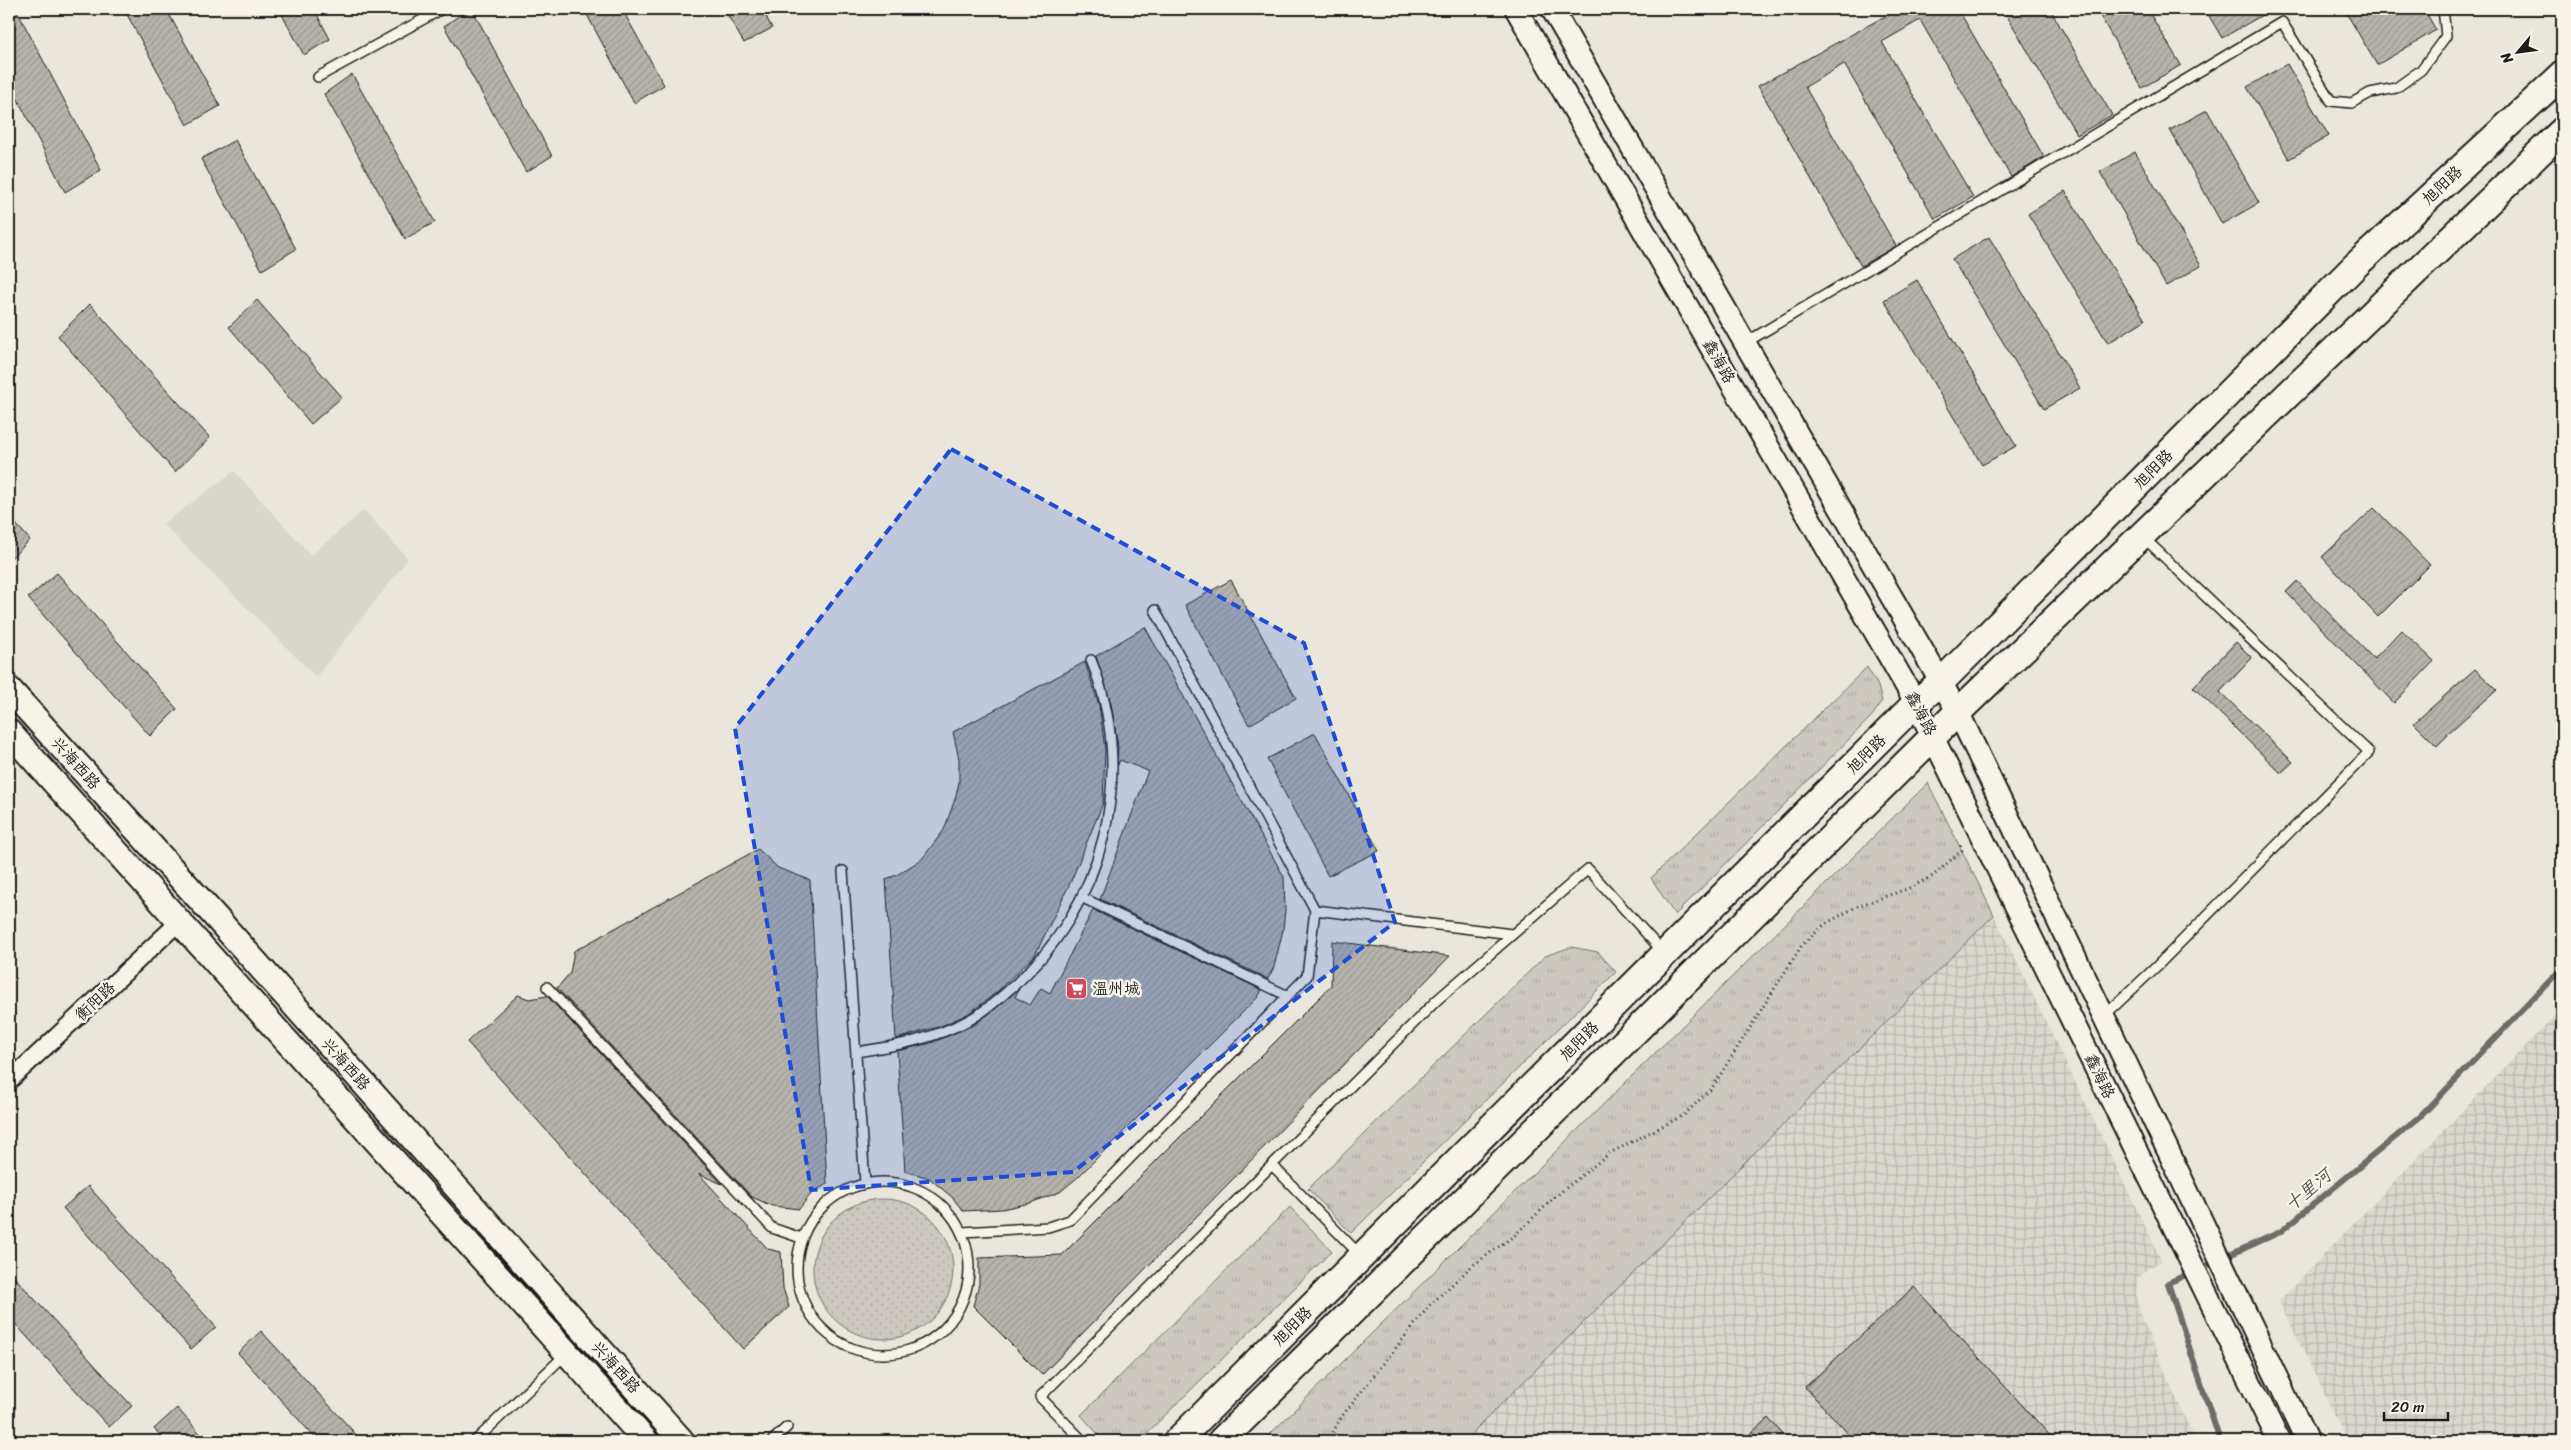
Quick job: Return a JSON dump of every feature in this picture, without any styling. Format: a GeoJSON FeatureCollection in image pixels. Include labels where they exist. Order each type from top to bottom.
{"type":"FeatureCollection","features":[{"type":"Feature","properties":{"kind":"main road","name":"旭阳路"},"geometry":{"type":"LineString","coordinates":[[1177,1441],[1916,703],[1941,682],[2356,265],[2562,75]]}},
{"type":"Feature","properties":{"kind":"main road","name":"旭阳路"},"geometry":{"type":"LineString","coordinates":[[1221,1441],[1958,712],[2562,131]]}},
{"type":"Feature","properties":{"kind":"main road"},"geometry":{"type":"LineString","coordinates":[[2506,185],[2562,142]]}},
{"type":"Feature","properties":{"kind":"main road","name":"兴海西路"},"geometry":{"type":"LineString","coordinates":[[9,690],[212,913],[682,1441]]}},
{"type":"Feature","properties":{"kind":"main road","name":"兴海西路"},"geometry":{"type":"LineString","coordinates":[[9,732],[646,1441]]}},
{"type":"Feature","properties":{"kind":"street","name":"鑫海路"},"geometry":{"type":"LineString","coordinates":[[1516,9],[1934,736],[2279,1441]]}},
{"type":"Feature","properties":{"kind":"street","name":"鑫海路"},"geometry":{"type":"LineString","coordinates":[[1552,9],[1958,712],[2307,1441]]}},
{"type":"Feature","properties":{"kind":"street","name":"衡阳路"},"geometry":{"type":"LineString","coordinates":[[9,1081],[180,921]]}},
{"type":"Feature","properties":{"kind":"lane"},"geometry":{"type":"LineString","coordinates":[[318,77],[442,9]]}},
{"type":"Feature","properties":{"kind":"lane"},"geometry":{"type":"LineString","coordinates":[[1745,343],[2282,22],[2331,101],[2352,103],[2370,93],[2396,88],[2421,70],[2446,36],[2443,9]]}},
{"type":"Feature","properties":{"kind":"lane"},"geometry":{"type":"LineString","coordinates":[[2104,1016],[2369,752],[2141,536]]}},
{"type":"Feature","properties":{"kind":"lane"},"geometry":{"type":"LineString","coordinates":[[962,1232],[1048,1227],[1070,1220],[1307,976],[1315,910],[1155,610]]}},
{"type":"Feature","properties":{"kind":"lane"},"geometry":{"type":"LineString","coordinates":[[856,1052],[898,1046],[921,1040],[973,1018],[1004,995],[1043,959],[1083,898],[1106,829],[1113,765],[1110,736],[1100,682],[1091,660]]}},
{"type":"Feature","properties":{"kind":"lane"},"geometry":{"type":"LineString","coordinates":[[1083,1441],[1040,1397],[1436,1000],[1588,869],[1665,955]]}},
{"type":"Feature","properties":{"kind":"lane"},"geometry":{"type":"LineString","coordinates":[[843,871],[865,1182]]}},
{"type":"Feature","properties":{"kind":"lane"},"geometry":{"type":"LineString","coordinates":[[1083,898],[1288,996]]}},
{"type":"Feature","properties":{"kind":"lane"},"geometry":{"type":"LineString","coordinates":[[1315,910],[1512,934]]}},
{"type":"Feature","properties":{"kind":"lane"},"geometry":{"type":"LineString","coordinates":[[547,987],[772,1228],[801,1238]]}},
{"type":"Feature","properties":{"kind":"lane"},"geometry":{"type":"LineString","coordinates":[[1272,1165],[1362,1257]]}},
{"type":"Feature","properties":{"kind":"lane"},"geometry":{"type":"LineString","coordinates":[[865,1182],[895,1182],[923,1191],[947,1209],[962,1232],[969,1259],[968,1287],[958,1313],[940,1334],[917,1349],[890,1355],[863,1353],[837,1343],[815,1323],[800,1297],[796,1268],[801,1238],[815,1213],[838,1194],[865,1182]]}},
{"type":"Feature","properties":{"kind":"lane"},"geometry":{"type":"LineString","coordinates":[[475,1441],[567,1353]]}},
{"type":"Feature","properties":{"kind":"lane"},"geometry":{"type":"LineString","coordinates":[[772,1441],[787,1427]]}},
{"type":"Feature","properties":{"kind":"path"},"geometry":{"type":"LineString","coordinates":[[1328,1441],[1342,1416],[1430,1305],[1472,1266],[1514,1235],[1556,1196],[1610,1153],[1684,1115],[1712,1088],[1802,945],[1825,924],[1858,906],[1907,889],[1933,876],[1962,850],[1959,836]]}},
{"type":"Feature","properties":{"kind":"highlighted area"},"geometry":{"type":"Polygon","coordinates":[[[951,449],[1304,643],[1395,922],[1073,1172],[811,1190],[735,728],[951,449]]]}},
{"type":"Feature","properties":{"kind":"shaded area"},"geometry":{"type":"Polygon","coordinates":[[[234,471],[311,555],[364,510],[408,559],[316,677],[163,524],[234,471]]]}},
{"type":"Feature","properties":{"kind":"shaded area"},"geometry":{"type":"Polygon","coordinates":[[[1994,915],[2162,1261],[2148,1268],[2138,1278],[2136,1295],[2142,1319],[2195,1441],[1463,1441],[1994,915]]]}},
{"type":"Feature","properties":{"kind":"shaded area"},"geometry":{"type":"Polygon","coordinates":[[[2562,1008],[2562,1441],[2347,1441],[2279,1301],[2562,1008]]]}},
{"type":"Feature","properties":{"kind":"green space"},"geometry":{"type":"Polygon","coordinates":[[[1867,667],[1878,686],[1882,701],[1872,716],[1675,915],[1651,878],[1867,667]]]}},
{"type":"Feature","properties":{"kind":"green space"},"geometry":{"type":"Polygon","coordinates":[[[1928,783],[1994,915],[1464,1441],[1263,1441],[1928,783]]]}},
{"type":"Feature","properties":{"kind":"green space"},"geometry":{"type":"Polygon","coordinates":[[[1571,947],[1598,952],[1616,972],[1351,1233],[1308,1189],[1545,956],[1571,947]]]}},
{"type":"Feature","properties":{"kind":"green space"},"geometry":{"type":"Polygon","coordinates":[[[883,1199],[897,1200],[910,1204],[922,1210],[933,1219],[942,1230],[948,1242],[952,1255],[952,1283],[948,1296],[942,1308],[933,1319],[922,1328],[910,1334],[897,1338],[883,1339],[869,1338],[856,1334],[844,1328],[833,1319],[824,1308],[818,1296],[814,1283],[813,1269],[814,1255],[818,1242],[824,1230],[833,1219],[844,1210],[856,1204],[869,1200],[883,1199]]]}},
{"type":"Feature","properties":{"kind":"green space"},"geometry":{"type":"Polygon","coordinates":[[[1290,1207],[1332,1251],[1139,1441],[1104,1441],[1081,1415],[1290,1207]]]}},
{"type":"Feature","properties":{"kind":"building"},"geometry":{"type":"Polygon","coordinates":[[[9,9],[16,9],[101,170],[65,192],[9,82],[9,9]]]}},
{"type":"Feature","properties":{"kind":"building"},"geometry":{"type":"Polygon","coordinates":[[[124,9],[166,9],[220,106],[187,125],[124,9]]]}},
{"type":"Feature","properties":{"kind":"building"},"geometry":{"type":"Polygon","coordinates":[[[279,9],[314,9],[330,39],[304,55],[279,9]]]}},
{"type":"Feature","properties":{"kind":"building"},"geometry":{"type":"Polygon","coordinates":[[[469,9],[472,9],[552,156],[526,172],[444,26],[469,9]]]}},
{"type":"Feature","properties":{"kind":"building"},"geometry":{"type":"Polygon","coordinates":[[[584,9],[622,9],[664,85],[634,103],[584,9]]]}},
{"type":"Feature","properties":{"kind":"building"},"geometry":{"type":"Polygon","coordinates":[[[724,9],[762,9],[772,28],[744,43],[724,9]]]}},
{"type":"Feature","properties":{"kind":"building"},"geometry":{"type":"Polygon","coordinates":[[[1898,9],[1958,9],[2044,157],[2011,177],[1920,20],[1882,42],[1973,197],[1935,219],[1844,64],[1805,87],[1896,246],[1861,266],[1758,86],[1898,9]]]}},
{"type":"Feature","properties":{"kind":"building"},"geometry":{"type":"Polygon","coordinates":[[[2003,9],[2050,9],[2112,115],[2077,135],[2003,9]]]}},
{"type":"Feature","properties":{"kind":"building"},"geometry":{"type":"Polygon","coordinates":[[[2096,9],[2147,9],[2181,65],[2142,88],[2096,9]]]}},
{"type":"Feature","properties":{"kind":"building"},"geometry":{"type":"Polygon","coordinates":[[[2205,9],[2273,9],[2222,38],[2205,9]]]}},
{"type":"Feature","properties":{"kind":"building"},"geometry":{"type":"Polygon","coordinates":[[[2344,9],[2424,9],[2436,30],[2377,65],[2344,9]]]}},
{"type":"Feature","properties":{"kind":"building"},"geometry":{"type":"Polygon","coordinates":[[[2287,64],[2329,136],[2289,159],[2247,87],[2287,64]]]}},
{"type":"Feature","properties":{"kind":"building"},"geometry":{"type":"Polygon","coordinates":[[[352,74],[435,222],[405,239],[324,94],[352,74]]]}},
{"type":"Feature","properties":{"kind":"building"},"geometry":{"type":"Polygon","coordinates":[[[2207,110],[2259,203],[2222,224],[2170,130],[2207,110]]]}},
{"type":"Feature","properties":{"kind":"building"},"geometry":{"type":"Polygon","coordinates":[[[235,140],[296,249],[262,270],[201,159],[235,140]]]}},
{"type":"Feature","properties":{"kind":"building"},"geometry":{"type":"Polygon","coordinates":[[[2135,152],[2201,266],[2166,286],[2100,172],[2135,152]]]}},
{"type":"Feature","properties":{"kind":"building"},"geometry":{"type":"Polygon","coordinates":[[[2065,191],[2145,320],[2108,343],[2028,214],[2065,191]]]}},
{"type":"Feature","properties":{"kind":"building"},"geometry":{"type":"Polygon","coordinates":[[[1989,237],[2080,388],[2044,409],[1952,259],[1989,237]]]}},
{"type":"Feature","properties":{"kind":"building"},"geometry":{"type":"Polygon","coordinates":[[[1917,280],[2016,446],[1982,465],[1884,300],[1917,280]]]}},
{"type":"Feature","properties":{"kind":"building"},"geometry":{"type":"Polygon","coordinates":[[[257,300],[342,397],[311,424],[229,327],[257,300]]]}},
{"type":"Feature","properties":{"kind":"building"},"geometry":{"type":"Polygon","coordinates":[[[90,304],[210,438],[175,472],[58,336],[90,304]]]}},
{"type":"Feature","properties":{"kind":"building"},"geometry":{"type":"Polygon","coordinates":[[[2374,508],[2430,565],[2378,617],[2322,557],[2374,508]]]}},
{"type":"Feature","properties":{"kind":"building"},"geometry":{"type":"Polygon","coordinates":[[[9,516],[30,540],[9,560],[9,516]]]}},
{"type":"Feature","properties":{"kind":"building"},"geometry":{"type":"Polygon","coordinates":[[[57,573],[177,709],[150,736],[28,598],[57,573]]]}},
{"type":"Feature","properties":{"kind":"building"},"geometry":{"type":"Polygon","coordinates":[[[1231,580],[1296,698],[1249,725],[1185,605],[1231,580]]]}},
{"type":"Feature","properties":{"kind":"building"},"geometry":{"type":"Polygon","coordinates":[[[2297,581],[2374,659],[2401,630],[2434,661],[2394,703],[2286,592],[2297,581]]]}},
{"type":"Feature","properties":{"kind":"building"},"geometry":{"type":"Polygon","coordinates":[[[1145,627],[1284,877],[1285,910],[1283,930],[1274,967],[1268,979],[1100,899],[1148,771],[1120,760],[1117,767],[1118,747],[1111,703],[1096,656],[1145,627]]]}},
{"type":"Feature","properties":{"kind":"building"},"geometry":{"type":"Polygon","coordinates":[[[2236,642],[2252,658],[2220,692],[2293,762],[2281,773],[2193,687],[2236,642]]]}},
{"type":"Feature","properties":{"kind":"building"},"geometry":{"type":"Polygon","coordinates":[[[1085,662],[1099,705],[1105,749],[1103,803],[1071,881],[1035,955],[997,992],[968,1014],[941,1026],[896,1039],[886,879],[897,875],[922,859],[944,830],[959,783],[959,759],[953,732],[1085,662]]]}},
{"type":"Feature","properties":{"kind":"building"},"geometry":{"type":"Polygon","coordinates":[[[2475,669],[2497,690],[2447,734],[2437,746],[2414,723],[2475,669]]]}},
{"type":"Feature","properties":{"kind":"building"},"geometry":{"type":"Polygon","coordinates":[[[1315,733],[1379,851],[1328,876],[1267,759],[1315,733]]]}},
{"type":"Feature","properties":{"kind":"building"},"geometry":{"type":"Polygon","coordinates":[[[758,849],[778,868],[810,880],[827,1184],[811,1194],[799,1209],[772,1206],[752,1197],[557,988],[570,973],[574,951],[758,849]]]}},
{"type":"Feature","properties":{"kind":"building"},"geometry":{"type":"Polygon","coordinates":[[[1093,910],[1262,990],[1258,997],[1078,1177],[1060,1192],[1030,1203],[1002,1209],[963,1211],[953,1198],[929,1178],[905,1171],[897,1051],[931,1043],[974,1025],[1019,989],[1015,997],[1030,1005],[1041,988],[1050,993],[1093,910]]]}},
{"type":"Feature","properties":{"kind":"building"},"geometry":{"type":"Polygon","coordinates":[[[1332,941],[1450,956],[1042,1375],[973,1306],[979,1284],[979,1258],[1062,1255],[1331,986],[1332,941]]]}},
{"type":"Feature","properties":{"kind":"building"},"geometry":{"type":"Polygon","coordinates":[[[518,995],[529,999],[547,996],[722,1184],[699,1174],[768,1249],[781,1252],[783,1288],[789,1307],[743,1349],[467,1042],[518,995]]]}},
{"type":"Feature","properties":{"kind":"building"},"geometry":{"type":"Polygon","coordinates":[[[88,1186],[216,1327],[191,1349],[63,1208],[88,1186]]]}},
{"type":"Feature","properties":{"kind":"building"},"geometry":{"type":"Polygon","coordinates":[[[9,1271],[132,1406],[109,1427],[9,1317],[9,1271]]]}},
{"type":"Feature","properties":{"kind":"building"},"geometry":{"type":"Polygon","coordinates":[[[1914,1287],[2055,1441],[1855,1441],[1805,1387],[1914,1287]]]}},
{"type":"Feature","properties":{"kind":"building"},"geometry":{"type":"Polygon","coordinates":[[[261,1331],[362,1441],[318,1441],[238,1353],[261,1331]]]}},
{"type":"Feature","properties":{"kind":"building"},"geometry":{"type":"Polygon","coordinates":[[[177,1408],[207,1441],[166,1441],[154,1429],[177,1408]]]}},
{"type":"Feature","properties":{"kind":"building"},"geometry":{"type":"Polygon","coordinates":[[[1768,1418],[1789,1441],[1742,1441],[1768,1418]]]}},
{"type":"Feature","properties":{"kind":"waterway","name":"十里河"},"geometry":{"type":"LineString","coordinates":[[2220,1441],[2168,1283],[2280,1232],[2421,1116],[2562,968]]}},
{"type":"Feature","properties":{"kind":"place","name":"温州城"},"geometry":{"type":"Point","coordinates":[1076,988]}}]}
